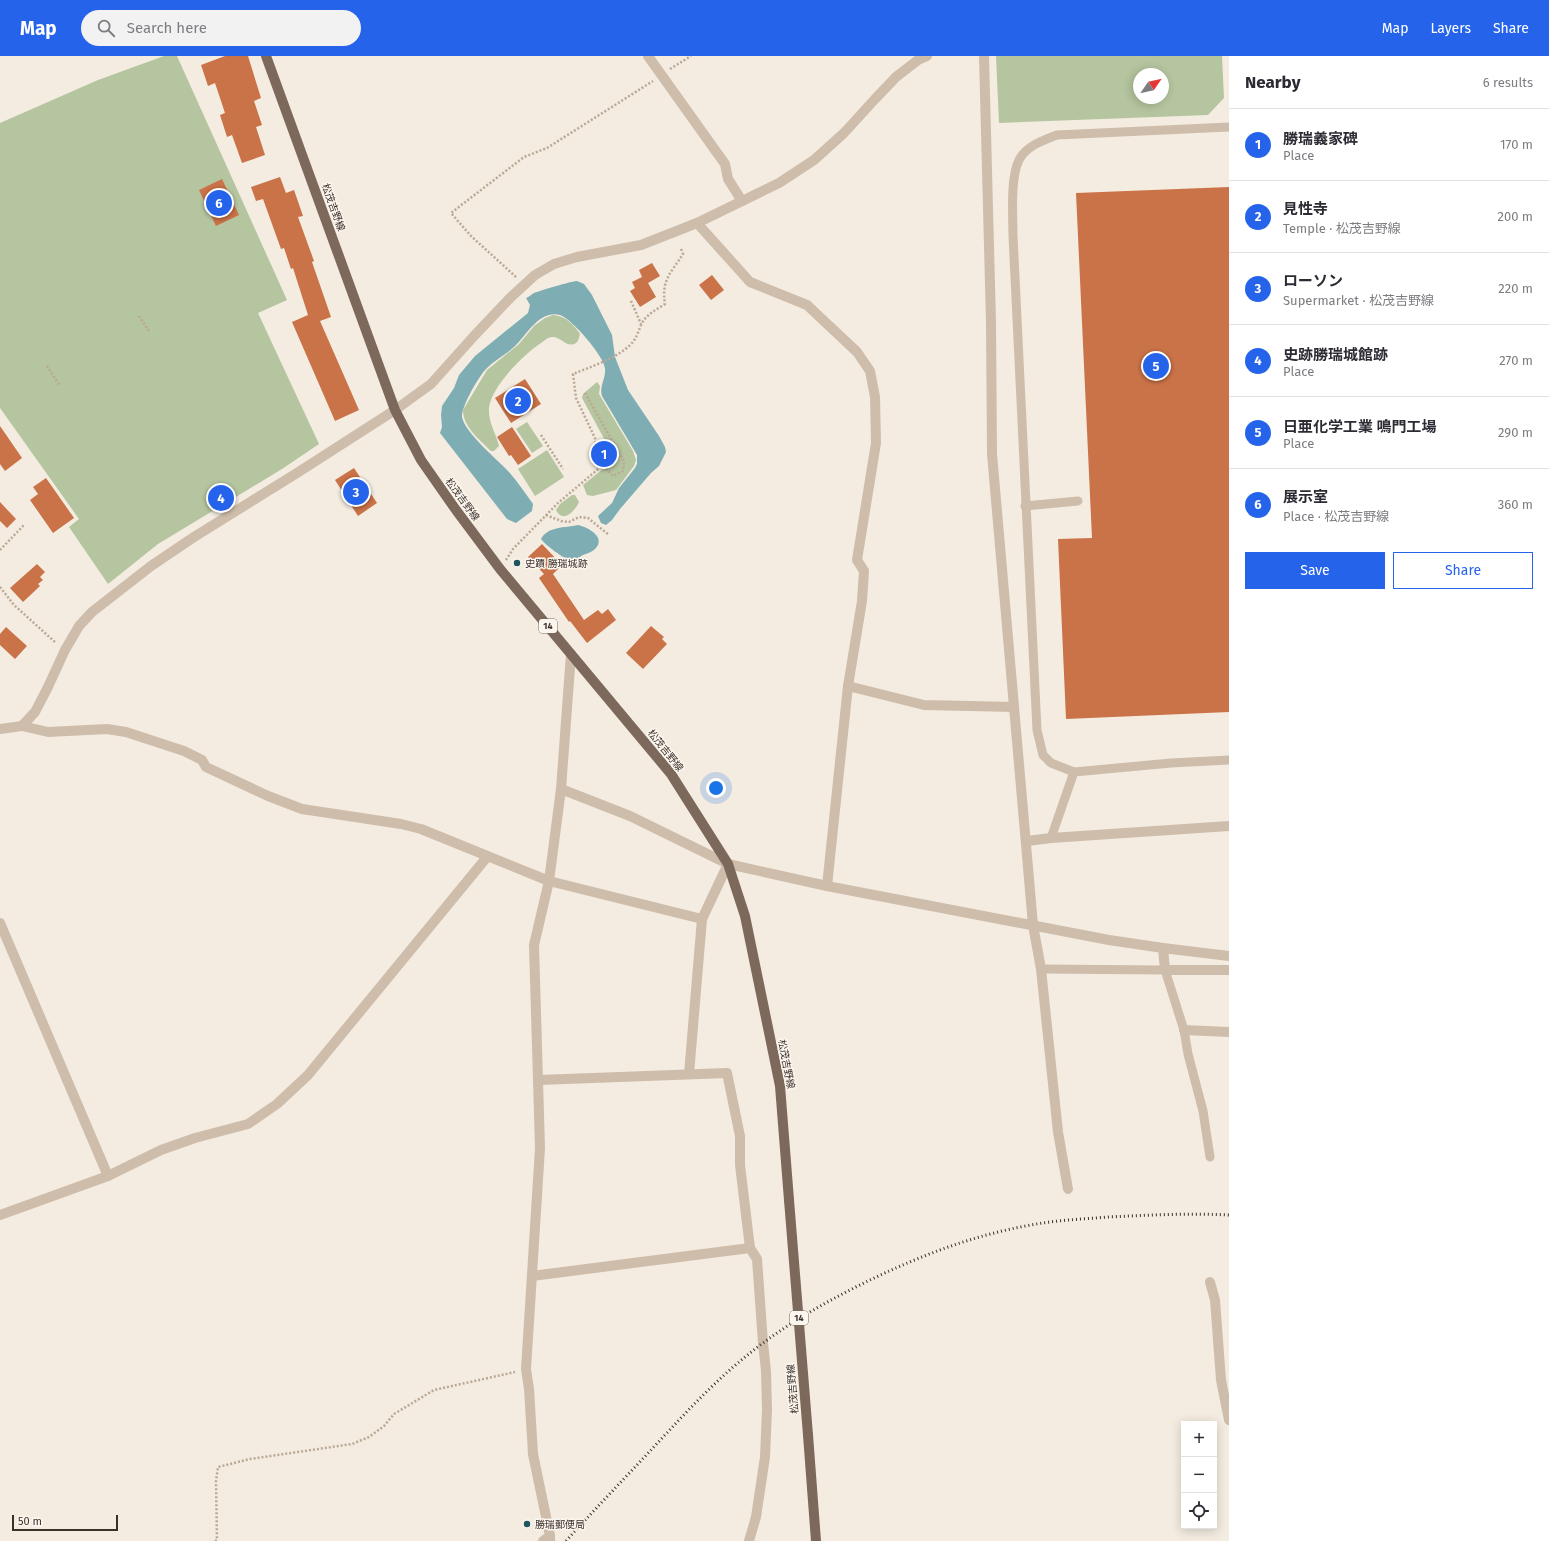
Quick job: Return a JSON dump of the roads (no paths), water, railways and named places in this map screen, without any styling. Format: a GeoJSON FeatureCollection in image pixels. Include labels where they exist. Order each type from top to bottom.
{"type":"FeatureCollection","features":[{"type":"Feature","properties":{"kind":"main road","name":"松茂吉野線"},"geometry":{"type":"LineString","coordinates":[[266,56],[394,410],[421,460],[500,569],[671,774],[728,864],[745,916],[780,1086],[816,1541]]}},
{"type":"Feature","properties":{"kind":"street"},"geometry":{"type":"LineString","coordinates":[[648,56],[725,164],[728,179],[742,201]]}},
{"type":"Feature","properties":{"kind":"street"},"geometry":{"type":"LineString","coordinates":[[22,726],[35,712],[78,626],[92,612],[151,566],[394,410],[430,384],[474,336],[535,275],[554,264],[577,257],[641,245],[697,223],[780,183],[814,160],[844,133],[896,77],[918,60],[927,56]]}},
{"type":"Feature","properties":{"kind":"street"},"geometry":{"type":"LineString","coordinates":[[984,56],[991,322],[992,454],[1027,841],[1033,925],[1040,970],[1058,1132],[1068,1189]]}},
{"type":"Feature","properties":{"kind":"street"},"geometry":{"type":"LineString","coordinates":[[697,223],[750,282],[807,305],[857,352],[870,371],[874,397],[876,443],[857,560],[864,571],[862,601],[848,686],[827,886]]}},
{"type":"Feature","properties":{"kind":"street"},"geometry":{"type":"LineString","coordinates":[[548,1539],[533,1454],[529,1389],[526,1369],[540,1148],[534,945],[549,881],[561,789],[571,654]]}},
{"type":"Feature","properties":{"kind":"street"},"geometry":{"type":"LineString","coordinates":[[848,686],[924,705],[1014,707]]}},
{"type":"Feature","properties":{"kind":"street"},"geometry":{"type":"LineString","coordinates":[[0,730],[22,726],[48,732],[107,729],[126,732],[184,751],[202,760],[206,767],[268,796],[302,809],[401,824],[421,829],[549,881],[702,919]]}},
{"type":"Feature","properties":{"kind":"street"},"geometry":{"type":"LineString","coordinates":[[561,789],[630,816],[728,864],[827,886],[1109,940],[1229,956]]}},
{"type":"Feature","properties":{"kind":"street"},"geometry":{"type":"LineString","coordinates":[[1027,841],[1229,826]]}},
{"type":"Feature","properties":{"kind":"street"},"geometry":{"type":"LineString","coordinates":[[0,1215],[108,1176],[161,1150],[195,1138],[248,1124],[277,1104],[308,1075],[487,856]]}},
{"type":"Feature","properties":{"kind":"street"},"geometry":{"type":"LineString","coordinates":[[689,1074],[702,919],[728,864]]}},
{"type":"Feature","properties":{"kind":"street"},"geometry":{"type":"LineString","coordinates":[[0,923],[108,1176]]}},
{"type":"Feature","properties":{"kind":"street"},"geometry":{"type":"LineString","coordinates":[[1164,948],[1165,970],[1229,970]]}},
{"type":"Feature","properties":{"kind":"street"},"geometry":{"type":"LineString","coordinates":[[1184,1030],[1229,1032]]}},
{"type":"Feature","properties":{"kind":"street"},"geometry":{"type":"LineString","coordinates":[[539,1080],[726,1073],[740,1136],[740,1165],[750,1248],[757,1259],[766,1370],[766,1457],[756,1517],[750,1541]]}},
{"type":"Feature","properties":{"kind":"street"},"geometry":{"type":"LineString","coordinates":[[532,1276],[750,1248]]}},
{"type":"Feature","properties":{"kind":"street"},"geometry":{"type":"LineString","coordinates":[[1210,1282],[1215,1300],[1229,1420]]}},
{"type":"Feature","properties":{"kind":"lane"},"geometry":{"type":"LineString","coordinates":[[1229,127],[1057,135],[1041,141],[1029,149],[1019,159],[1014,174],[1012,236],[1037,730],[1043,755],[1051,763],[1074,772],[1171,763],[1229,760]]}},
{"type":"Feature","properties":{"kind":"lane"},"geometry":{"type":"LineString","coordinates":[[1026,506],[1078,501]]}},
{"type":"Feature","properties":{"kind":"lane"},"geometry":{"type":"LineString","coordinates":[[1052,838],[1074,772]]}},
{"type":"Feature","properties":{"kind":"lane"},"geometry":{"type":"LineString","coordinates":[[1040,970],[1165,970],[1184,1030],[1188,1054],[1202,1111],[1210,1157]]}},
{"type":"Feature","properties":{"kind":"water"},"geometry":{"type":"Polygon","coordinates":[[[577,281],[584,284],[592,295],[612,335],[615,357],[628,390],[659,436],[666,452],[659,466],[651,473],[612,520],[606,525],[601,523],[598,516],[612,503],[619,488],[635,468],[637,464],[637,455],[602,396],[601,389],[605,376],[605,369],[604,363],[600,356],[594,347],[572,323],[560,315],[553,314],[546,316],[534,324],[520,341],[486,369],[471,392],[462,412],[464,423],[469,431],[509,472],[533,504],[532,511],[516,523],[507,519],[440,433],[442,427],[442,406],[454,388],[459,375],[475,356],[528,313],[530,305],[526,298],[537,292],[577,281]]]}},
{"type":"Feature","properties":{"kind":"water"},"geometry":{"type":"Polygon","coordinates":[[[578,525],[587,528],[595,534],[599,541],[598,546],[594,550],[576,559],[571,560],[560,555],[541,539],[548,532],[557,528],[578,525]]]}},
{"type":"Feature","properties":{"kind":"railway"},"geometry":{"type":"LineString","coordinates":[[566,1541],[694,1405],[739,1362],[786,1327],[835,1298],[870,1280],[909,1262],[969,1240],[1031,1225],[1109,1217],[1184,1214],[1229,1215]]}},
{"type":"Feature","properties":{"kind":"place","name":"展示室"},"geometry":{"type":"Point","coordinates":[219,203]}},
{"type":"Feature","properties":{"kind":"place","name":"日亜化学工業 鳴門工場"},"geometry":{"type":"Point","coordinates":[1156,366]}},
{"type":"Feature","properties":{"kind":"place","name":"見性寺"},"geometry":{"type":"Point","coordinates":[518,401]}},
{"type":"Feature","properties":{"kind":"place","name":"勝瑞義家碑"},"geometry":{"type":"Point","coordinates":[604,454]}},
{"type":"Feature","properties":{"kind":"place","name":"ローソン"},"geometry":{"type":"Point","coordinates":[356,492]}},
{"type":"Feature","properties":{"kind":"place","name":"史跡勝瑞城館跡"},"geometry":{"type":"Point","coordinates":[221,498]}},
{"type":"Feature","properties":{"kind":"place","name":"史蹟 勝瑞城跡"},"geometry":{"type":"Point","coordinates":[517,563]}},
{"type":"Feature","properties":{"kind":"place","name":"勝瑞郵便局"},"geometry":{"type":"Point","coordinates":[527,1524]}}]}
